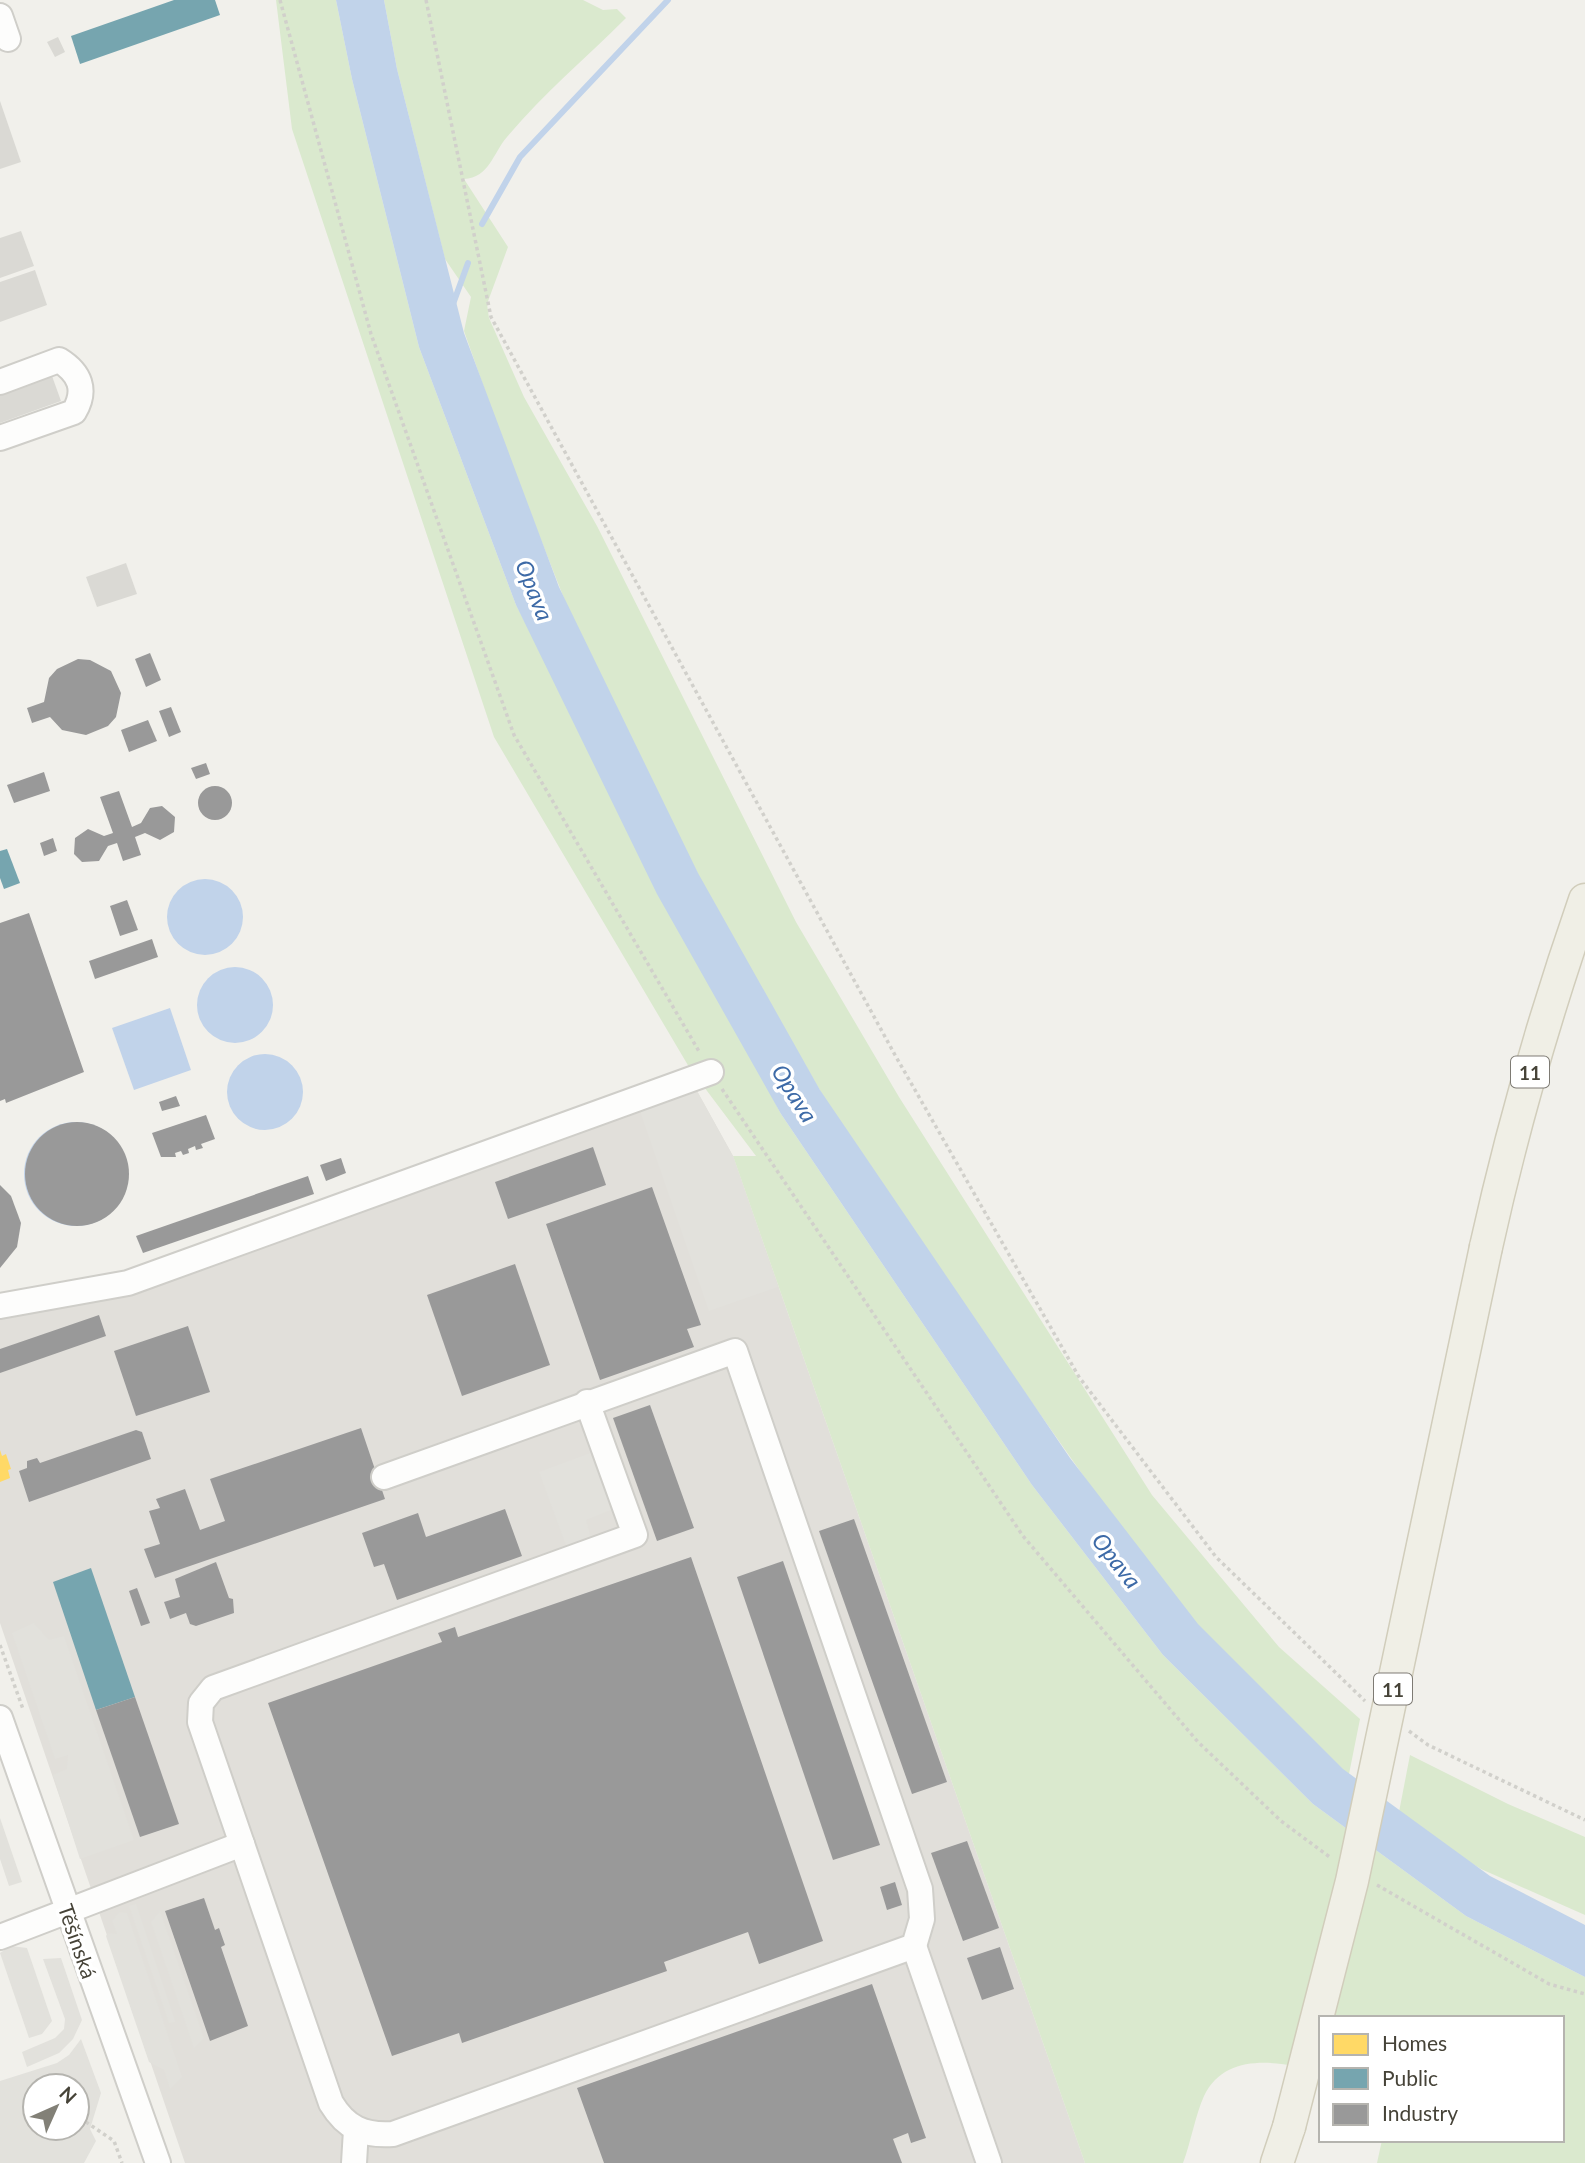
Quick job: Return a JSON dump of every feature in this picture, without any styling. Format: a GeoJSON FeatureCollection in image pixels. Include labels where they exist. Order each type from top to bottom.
{"type":"FeatureCollection","features":[{"type":"Feature","properties":{"kind":"main road","name":"11"},"geometry":{"type":"LineString","coordinates":[[1277,2163],[1289,2127],[1353,1881],[1511,1133],[1558,978],[1585,901]]}},
{"type":"Feature","properties":{"kind":"street"},"geometry":{"type":"LineString","coordinates":[[0,382],[59,360],[72,368],[80,381],[81,400],[74,412],[0,438]]}},
{"type":"Feature","properties":{"kind":"street"},"geometry":{"type":"LineString","coordinates":[[0,1306],[128,1283],[711,1072]]}},
{"type":"Feature","properties":{"kind":"street"},"geometry":{"type":"LineString","coordinates":[[384,1477],[735,1350],[920,1889],[922,1919],[914,1946],[989,2163]]}},
{"type":"Feature","properties":{"kind":"street"},"geometry":{"type":"LineString","coordinates":[[587,1402],[635,1535],[213,1688],[201,1703],[200,1722],[331,2103],[340,2119],[356,2130],[374,2135],[393,2134],[914,1946]]}},
{"type":"Feature","properties":{"kind":"street","name":"Těšínská"},"geometry":{"type":"LineString","coordinates":[[0,1717],[158,2163]]}},
{"type":"Feature","properties":{"kind":"street"},"geometry":{"type":"LineString","coordinates":[[0,1937],[242,1844]]}},
{"type":"Feature","properties":{"kind":"street"},"geometry":{"type":"LineString","coordinates":[[354,2163],[356,2130]]}},
{"type":"Feature","properties":{"kind":"path"},"geometry":{"type":"LineString","coordinates":[[280,0],[371,334],[514,734],[711,1072],[1023,1536],[1198,1742],[1281,1821],[1333,1860]]}},
{"type":"Feature","properties":{"kind":"path"},"geometry":{"type":"LineString","coordinates":[[426,0],[491,317],[895,1055],[1079,1377],[1216,1557],[1368,1703]]}},
{"type":"Feature","properties":{"kind":"path"},"geometry":{"type":"LineString","coordinates":[[1408,1731],[1428,1745],[1585,1820]]}},
{"type":"Feature","properties":{"kind":"path"},"geometry":{"type":"LineString","coordinates":[[1367,1880],[1549,1984],[1585,1994]]}},
{"type":"Feature","properties":{"kind":"path"},"geometry":{"type":"LineString","coordinates":[[91,2125],[114,2141],[122,2163]]}},
{"type":"Feature","properties":{"kind":"shaded area"},"geometry":{"type":"Polygon","coordinates":[[[697,1091],[733,1156],[1085,2163],[185,2163],[0,1623],[0,1317],[387,1202],[697,1091]]]}},
{"type":"Feature","properties":{"kind":"shaded area"},"geometry":{"type":"Polygon","coordinates":[[[697,1091],[733,1156],[778,1287],[709,1311],[640,1111],[697,1091]]]}},
{"type":"Feature","properties":{"kind":"shaded area"},"geometry":{"type":"Polygon","coordinates":[[[593,1452],[613,1509],[586,1520],[592,1542],[567,1548],[539,1472],[593,1452]]]}},
{"type":"Feature","properties":{"kind":"shaded area"},"geometry":{"type":"Polygon","coordinates":[[[34,1623],[49,1640],[64,1636],[134,1840],[80,1859],[53,1775],[67,1769],[68,1755],[55,1759],[12,1633],[34,1623]]]}},
{"type":"Feature","properties":{"kind":"shaded area"},"geometry":{"type":"Polygon","coordinates":[[[0,1818],[22,1882],[9,1886],[0,1859],[0,1818]]]}},
{"type":"Feature","properties":{"kind":"shaded area"},"geometry":{"type":"Polygon","coordinates":[[[136,1904],[175,2022],[169,2023],[129,1906],[136,1904]]]}},
{"type":"Feature","properties":{"kind":"shaded area"},"geometry":{"type":"Polygon","coordinates":[[[160,1911],[204,2038],[194,2048],[151,1922],[160,1911]]]}},
{"type":"Feature","properties":{"kind":"shaded area"},"geometry":{"type":"Polygon","coordinates":[[[119,1912],[127,1913],[182,2077],[170,2089],[164,2070],[149,2062],[106,1936],[108,1933],[117,1934],[112,1921],[119,1912]]]}},
{"type":"Feature","properties":{"kind":"shaded area"},"geometry":{"type":"Polygon","coordinates":[[[11,1946],[27,1948],[52,2021],[42,2034],[29,2038],[0,1953],[11,1946]]]}},
{"type":"Feature","properties":{"kind":"shaded area"},"geometry":{"type":"Polygon","coordinates":[[[61,1958],[82,2020],[73,2039],[59,2053],[27,2067],[22,2052],[55,2038],[64,2029],[65,2019],[43,1959],[61,1958]]]}},
{"type":"Feature","properties":{"kind":"shaded area"},"geometry":{"type":"Polygon","coordinates":[[[81,2039],[101,2093],[91,2126],[91,2072],[28,2072],[57,2063],[69,2055],[81,2039]]]}},
{"type":"Feature","properties":{"kind":"shaded area"},"geometry":{"type":"Polygon","coordinates":[[[21,2074],[21,2142],[91,2142],[91,2131],[96,2141],[84,2163],[0,2163],[0,2081],[21,2074]]]}},
{"type":"Feature","properties":{"kind":"green space"},"geometry":{"type":"Polygon","coordinates":[[[276,0],[336,0],[352,79],[419,347],[516,605],[781,1114],[1032,1485],[1163,1655],[1313,1804],[1466,1916],[1585,1977],[1585,2163],[1377,2163],[1382,2142],[1564,2142],[1564,2016],[1319,2016],[1319,2072],[1273,2063],[1256,2063],[1226,2071],[1214,2081],[1204,2096],[1183,2163],[1085,2163],[733,1156],[756,1156],[689,1067],[494,737],[292,129],[276,0]]]}},
{"type":"Feature","properties":{"kind":"green space"},"geometry":{"type":"Polygon","coordinates":[[[384,0],[583,0],[603,10],[617,9],[626,18],[521,121],[485,169],[472,178],[464,179],[508,247],[487,304],[489,318],[524,397],[597,526],[796,922],[899,1097],[1152,1495],[1279,1647],[1360,1719],[1348,1779],[1214,1646],[1111,1515],[911,1231],[834,1115],[714,906],[578,634],[508,456],[464,331],[471,297],[445,259],[397,69],[384,0]]]}},
{"type":"Feature","properties":{"kind":"green space"},"geometry":{"type":"Polygon","coordinates":[[[1410,1755],[1508,1804],[1585,1837],[1585,1915],[1481,1869],[1442,1845],[1399,1812],[1410,1755]]]}},
{"type":"Feature","properties":{"kind":"water","name":"Opava"},"geometry":{"type":"Polygon","coordinates":[[[336,0],[384,0],[397,69],[464,333],[559,587],[698,873],[820,1090],[1070,1458],[1198,1624],[1343,1769],[1490,1876],[1585,1925],[1585,1977],[1466,1916],[1313,1804],[1163,1655],[1032,1485],[781,1114],[657,894],[516,605],[419,347],[352,79],[336,0]]]}},
{"type":"Feature","properties":{"kind":"water"},"geometry":{"type":"Polygon","coordinates":[[[198,879],[212,879],[226,885],[237,896],[243,917],[240,932],[232,944],[212,955],[198,955],[184,949],[173,938],[167,924],[167,910],[173,896],[184,885],[198,879]]]}},
{"type":"Feature","properties":{"kind":"water"},"geometry":{"type":"Polygon","coordinates":[[[228,967],[242,967],[256,973],[267,984],[273,1005],[270,1020],[262,1032],[242,1043],[228,1043],[214,1037],[203,1026],[197,1012],[197,998],[203,984],[214,973],[228,967]]]}},
{"type":"Feature","properties":{"kind":"water"},"geometry":{"type":"Polygon","coordinates":[[[170,1008],[191,1070],[134,1090],[112,1028],[170,1008]]]}},
{"type":"Feature","properties":{"kind":"water"},"geometry":{"type":"Polygon","coordinates":[[[258,1054],[272,1054],[286,1060],[297,1071],[303,1092],[300,1107],[292,1119],[272,1130],[258,1130],[244,1124],[233,1113],[227,1099],[227,1085],[233,1071],[244,1060],[258,1054]]]}},
{"type":"Feature","properties":{"kind":"water"},"geometry":{"type":"Polygon","coordinates":[[[76,1122],[96,1126],[119,1145],[124,1154],[128,1174],[124,1194],[105,1217],[96,1222],[76,1226],[56,1222],[33,1203],[28,1194],[24,1174],[28,1154],[47,1131],[56,1126],[76,1122]]]}},
{"type":"Feature","properties":{"kind":"building: Homes"},"geometry":{"type":"Polygon","coordinates":[[[0,1450],[2,1456],[6,1454],[11,1469],[8,1470],[10,1478],[0,1482],[0,1450]]]}},
{"type":"Feature","properties":{"kind":"building: Public"},"geometry":{"type":"Polygon","coordinates":[[[174,0],[215,0],[220,15],[80,64],[71,36],[174,0]]]}},
{"type":"Feature","properties":{"kind":"building: Public"},"geometry":{"type":"Polygon","coordinates":[[[7,849],[20,883],[4,889],[0,878],[0,851],[7,849]]]}},
{"type":"Feature","properties":{"kind":"building: Public"},"geometry":{"type":"Polygon","coordinates":[[[91,1568],[135,1697],[96,1710],[53,1582],[91,1568]]]}},
{"type":"Feature","properties":{"kind":"building: Industry"},"geometry":{"type":"Polygon","coordinates":[[[150,653],[161,680],[146,687],[135,659],[150,653]]]}},
{"type":"Feature","properties":{"kind":"building: Industry"},"geometry":{"type":"Polygon","coordinates":[[[78,659],[90,660],[111,671],[121,693],[116,717],[108,726],[86,735],[62,730],[50,717],[32,723],[27,708],[44,702],[49,678],[57,669],[78,659]]]}},
{"type":"Feature","properties":{"kind":"building: Industry"},"geometry":{"type":"Polygon","coordinates":[[[171,707],[181,732],[169,737],[159,711],[171,707]]]}},
{"type":"Feature","properties":{"kind":"building: Industry"},"geometry":{"type":"Polygon","coordinates":[[[148,720],[157,741],[129,752],[121,730],[148,720]]]}},
{"type":"Feature","properties":{"kind":"building: Industry"},"geometry":{"type":"Polygon","coordinates":[[[206,763],[210,774],[196,779],[191,768],[206,763]]]}},
{"type":"Feature","properties":{"kind":"building: Industry"},"geometry":{"type":"Polygon","coordinates":[[[44,772],[50,791],[14,803],[7,785],[44,772]]]}},
{"type":"Feature","properties":{"kind":"building: Industry"},"geometry":{"type":"Polygon","coordinates":[[[215,786],[227,791],[232,803],[227,815],[215,820],[203,815],[198,803],[203,791],[215,786]]]}},
{"type":"Feature","properties":{"kind":"building: Industry"},"geometry":{"type":"Polygon","coordinates":[[[119,791],[132,827],[141,823],[150,808],[162,806],[175,817],[174,832],[160,840],[145,833],[135,837],[141,855],[123,861],[117,843],[108,846],[99,861],[82,862],[74,854],[75,838],[88,829],[104,836],[113,833],[100,797],[119,791]]]}},
{"type":"Feature","properties":{"kind":"building: Industry"},"geometry":{"type":"Polygon","coordinates":[[[53,838],[57,851],[44,856],[40,843],[53,838]]]}},
{"type":"Feature","properties":{"kind":"building: Industry"},"geometry":{"type":"Polygon","coordinates":[[[127,900],[138,930],[120,936],[110,906],[127,900]]]}},
{"type":"Feature","properties":{"kind":"building: Industry"},"geometry":{"type":"Polygon","coordinates":[[[29,913],[84,1072],[6,1103],[5,1099],[0,1101],[0,923],[29,913]]]}},
{"type":"Feature","properties":{"kind":"building: Industry"},"geometry":{"type":"Polygon","coordinates":[[[152,939],[158,957],[95,979],[89,961],[152,939]]]}},
{"type":"Feature","properties":{"kind":"building: Industry"},"geometry":{"type":"Polygon","coordinates":[[[176,1096],[180,1106],[162,1111],[159,1102],[176,1096]]]}},
{"type":"Feature","properties":{"kind":"building: Industry"},"geometry":{"type":"Polygon","coordinates":[[[206,1115],[215,1139],[201,1144],[203,1148],[196,1150],[195,1146],[188,1149],[189,1153],[183,1155],[181,1151],[175,1153],[176,1157],[161,1157],[152,1133],[206,1115]]]}},
{"type":"Feature","properties":{"kind":"building: Industry"},"geometry":{"type":"Polygon","coordinates":[[[77,1122],[97,1126],[114,1137],[125,1154],[129,1174],[125,1194],[114,1211],[97,1222],[77,1226],[57,1222],[40,1211],[29,1194],[25,1174],[29,1154],[40,1137],[57,1126],[77,1122]]]}},
{"type":"Feature","properties":{"kind":"building: Industry"},"geometry":{"type":"Polygon","coordinates":[[[593,1147],[606,1185],[508,1219],[495,1182],[593,1147]]]}},
{"type":"Feature","properties":{"kind":"building: Industry"},"geometry":{"type":"Polygon","coordinates":[[[341,1158],[346,1173],[326,1181],[320,1165],[341,1158]]]}},
{"type":"Feature","properties":{"kind":"building: Industry"},"geometry":{"type":"Polygon","coordinates":[[[308,1176],[314,1194],[143,1253],[136,1236],[308,1176]]]}},
{"type":"Feature","properties":{"kind":"building: Industry"},"geometry":{"type":"Polygon","coordinates":[[[0,1185],[11,1196],[21,1223],[17,1247],[0,1268],[0,1185]]]}},
{"type":"Feature","properties":{"kind":"building: Industry"},"geometry":{"type":"Polygon","coordinates":[[[652,1187],[701,1325],[687,1329],[694,1347],[600,1380],[546,1224],[652,1187]]]}},
{"type":"Feature","properties":{"kind":"building: Industry"},"geometry":{"type":"Polygon","coordinates":[[[515,1264],[550,1365],[462,1396],[427,1295],[515,1264]]]}},
{"type":"Feature","properties":{"kind":"building: Industry"},"geometry":{"type":"Polygon","coordinates":[[[99,1315],[106,1336],[0,1373],[0,1349],[99,1315]]]}},
{"type":"Feature","properties":{"kind":"building: Industry"},"geometry":{"type":"Polygon","coordinates":[[[188,1326],[210,1392],[136,1416],[114,1351],[188,1326]]]}},
{"type":"Feature","properties":{"kind":"building: Industry"},"geometry":{"type":"Polygon","coordinates":[[[650,1405],[694,1528],[657,1541],[613,1418],[650,1405]]]}},
{"type":"Feature","properties":{"kind":"building: Industry"},"geometry":{"type":"Polygon","coordinates":[[[361,1428],[385,1499],[155,1578],[144,1549],[160,1544],[149,1511],[160,1508],[156,1499],[185,1489],[200,1530],[225,1521],[210,1479],[361,1428]]]}},
{"type":"Feature","properties":{"kind":"building: Industry"},"geometry":{"type":"Polygon","coordinates":[[[136,1430],[142,1432],[151,1459],[29,1502],[19,1471],[27,1468],[27,1461],[37,1458],[40,1463],[136,1430]]]}},
{"type":"Feature","properties":{"kind":"building: Industry"},"geometry":{"type":"Polygon","coordinates":[[[505,1509],[522,1556],[397,1600],[384,1564],[374,1567],[362,1533],[418,1513],[426,1537],[505,1509]]]}},
{"type":"Feature","properties":{"kind":"building: Industry"},"geometry":{"type":"Polygon","coordinates":[[[854,1519],[947,1782],[912,1794],[819,1531],[854,1519]]]}},
{"type":"Feature","properties":{"kind":"building: Industry"},"geometry":{"type":"Polygon","coordinates":[[[691,1557],[823,1941],[759,1964],[748,1932],[664,1962],[667,1971],[462,2043],[459,2033],[392,2056],[268,1703],[442,1642],[438,1633],[455,1627],[458,1637],[691,1557]]]}},
{"type":"Feature","properties":{"kind":"building: Industry"},"geometry":{"type":"Polygon","coordinates":[[[783,1561],[880,1845],[833,1860],[737,1577],[783,1561]]]}},
{"type":"Feature","properties":{"kind":"building: Industry"},"geometry":{"type":"Polygon","coordinates":[[[216,1562],[229,1598],[233,1599],[234,1613],[196,1626],[190,1624],[186,1613],[170,1619],[164,1602],[180,1597],[175,1579],[216,1562]]]}},
{"type":"Feature","properties":{"kind":"building: Industry"},"geometry":{"type":"Polygon","coordinates":[[[137,1588],[150,1623],[141,1626],[129,1591],[137,1588]]]}},
{"type":"Feature","properties":{"kind":"building: Industry"},"geometry":{"type":"Polygon","coordinates":[[[135,1697],[179,1824],[140,1837],[96,1710],[135,1697]]]}},
{"type":"Feature","properties":{"kind":"building: Industry"},"geometry":{"type":"Polygon","coordinates":[[[967,1841],[999,1928],[963,1941],[931,1853],[967,1841]]]}},
{"type":"Feature","properties":{"kind":"building: Industry"},"geometry":{"type":"Polygon","coordinates":[[[895,1882],[902,1905],[887,1910],[880,1887],[895,1882]]]}},
{"type":"Feature","properties":{"kind":"building: Industry"},"geometry":{"type":"Polygon","coordinates":[[[204,1898],[215,1930],[219,1928],[225,1945],[221,1947],[248,2026],[210,2041],[165,1911],[204,1898]]]}},
{"type":"Feature","properties":{"kind":"building: Industry"},"geometry":{"type":"Polygon","coordinates":[[[1000,1947],[1014,1989],[982,2000],[967,1958],[1000,1947]]]}},
{"type":"Feature","properties":{"kind":"building: Industry"},"geometry":{"type":"Polygon","coordinates":[[[872,1984],[926,2138],[911,2143],[908,2133],[893,2139],[902,2163],[604,2163],[577,2088],[872,1984]]]}},
{"type":"Feature","properties":{"kind":"building: Other"},"geometry":{"type":"Polygon","coordinates":[[[58,37],[65,52],[55,57],[47,42],[58,37]]]}},
{"type":"Feature","properties":{"kind":"building: Other"},"geometry":{"type":"Polygon","coordinates":[[[0,101],[21,162],[0,169],[0,101]]]}},
{"type":"Feature","properties":{"kind":"building: Other"},"geometry":{"type":"Polygon","coordinates":[[[21,231],[34,266],[0,278],[0,238],[21,231]]]}},
{"type":"Feature","properties":{"kind":"building: Other"},"geometry":{"type":"Polygon","coordinates":[[[35,270],[47,305],[0,322],[0,282],[35,270]]]}},
{"type":"Feature","properties":{"kind":"building: Other"},"geometry":{"type":"Polygon","coordinates":[[[52,376],[61,401],[0,423],[0,394],[52,376]]]}},
{"type":"Feature","properties":{"kind":"building: Other"},"geometry":{"type":"Polygon","coordinates":[[[126,563],[137,594],[97,607],[86,577],[126,563]]]}},
{"type":"Feature","properties":{"kind":"waterway"},"geometry":{"type":"LineString","coordinates":[[482,224],[520,157],[668,0]]}},
{"type":"Feature","properties":{"kind":"waterway"},"geometry":{"type":"LineString","coordinates":[[453,304],[468,263]]}}]}
